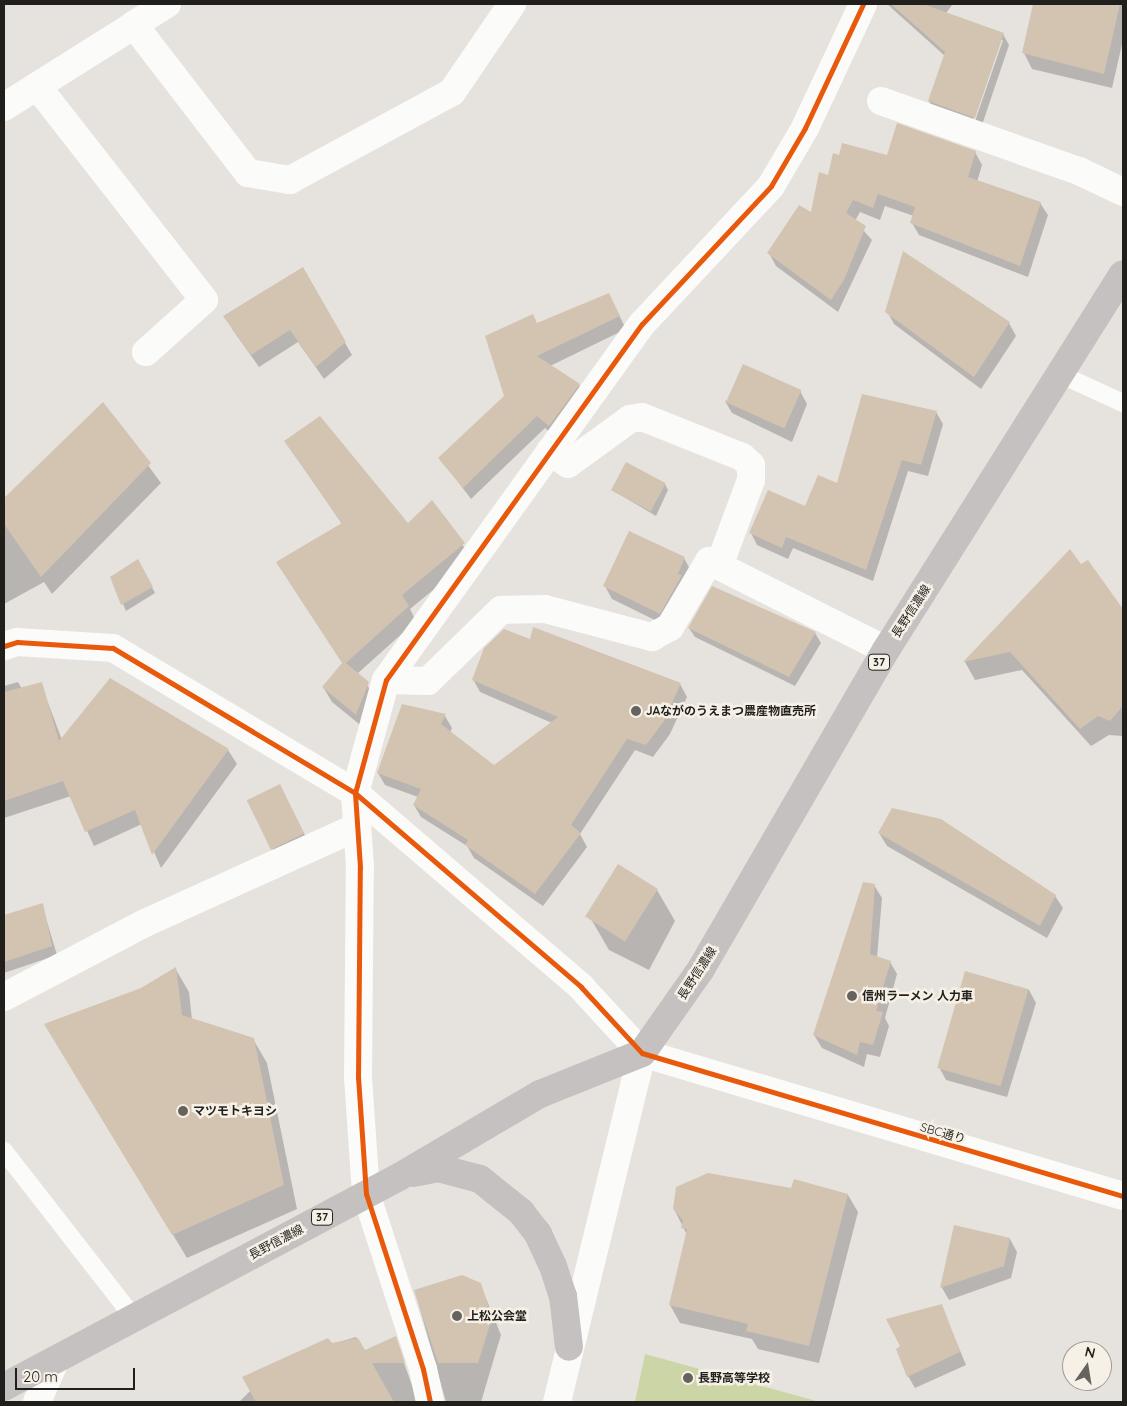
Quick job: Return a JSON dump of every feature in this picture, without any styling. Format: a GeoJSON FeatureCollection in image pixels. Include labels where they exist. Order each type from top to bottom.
{"type":"FeatureCollection","features":[{"type":"Feature","properties":{"kind":"main road","name":"長野信濃線"},"geometry":{"type":"LineString","coordinates":[[4,1387],[399,1177],[540,1094],[642,1053],[700,969],[886,650],[1062,375],[1123,274]]}},
{"type":"Feature","properties":{"kind":"main road"},"geometry":{"type":"LineString","coordinates":[[399,1177],[438,1168],[460,1173],[480,1179],[521,1212],[538,1234],[553,1266],[563,1296],[569,1348]]}},
{"type":"Feature","properties":{"kind":"street"},"geometry":{"type":"LineString","coordinates":[[4,107],[167,4]]}},
{"type":"Feature","properties":{"kind":"street"},"geometry":{"type":"LineString","coordinates":[[134,26],[248,173],[290,180],[452,92],[512,4]]}},
{"type":"Feature","properties":{"kind":"street"},"geometry":{"type":"LineString","coordinates":[[430,1402],[423,1369],[366,1194],[358,1078],[357,827],[355,793],[386,680],[642,324],[771,186],[805,128],[855,10]]}},
{"type":"Feature","properties":{"kind":"street"},"geometry":{"type":"LineString","coordinates":[[37,86],[204,300],[146,352]]}},
{"type":"Feature","properties":{"kind":"street"},"geometry":{"type":"LineString","coordinates":[[881,101],[1078,171],[1123,192]]}},
{"type":"Feature","properties":{"kind":"street"},"geometry":{"type":"LineString","coordinates":[[550,451],[568,464],[630,418],[642,417],[742,456],[751,465],[750,480],[719,566]]}},
{"type":"Feature","properties":{"kind":"street"},"geometry":{"type":"LineString","coordinates":[[386,680],[428,681],[501,610],[545,609],[652,637],[670,627],[709,561],[886,650]]}},
{"type":"Feature","properties":{"kind":"street"},"geometry":{"type":"LineString","coordinates":[[4,646],[18,642],[113,648],[355,793],[581,987],[642,1053],[556,1402]]}},
{"type":"Feature","properties":{"kind":"street"},"geometry":{"type":"LineString","coordinates":[[4,997],[143,924],[357,827]]}},
{"type":"Feature","properties":{"kind":"street","name":"SBC通り"},"geometry":{"type":"LineString","coordinates":[[642,1053],[1123,1196]]}},
{"type":"Feature","properties":{"kind":"street"},"geometry":{"type":"LineString","coordinates":[[38,1402],[55,1361]]}},
{"type":"Feature","properties":{"kind":"lane"},"geometry":{"type":"LineString","coordinates":[[1062,375],[1123,403]]}},
{"type":"Feature","properties":{"kind":"lane"},"geometry":{"type":"LineString","coordinates":[[4,1151],[134,1318]]}},
{"type":"Feature","properties":{"kind":"green space","name":"長野高等学校"},"geometry":{"type":"Polygon","coordinates":[[[645,1354],[820,1402],[635,1402],[645,1354]]]}},
{"type":"Feature","properties":{"kind":"building"},"geometry":{"type":"Polygon","coordinates":[[[891,4],[923,4],[1004,33],[975,118],[928,101],[945,52],[891,4]]]}},
{"type":"Feature","properties":{"kind":"building"},"geometry":{"type":"Polygon","coordinates":[[[1033,4],[1120,4],[1104,74],[1022,53],[1033,4]]]}},
{"type":"Feature","properties":{"kind":"building"},"geometry":{"type":"Polygon","coordinates":[[[897,123],[976,151],[968,177],[1041,202],[1020,266],[910,223],[915,207],[878,194],[873,208],[853,200],[846,213],[866,226],[844,280],[831,300],[767,253],[799,205],[811,212],[819,172],[828,175],[833,153],[839,155],[842,143],[887,155],[897,123]]]}},
{"type":"Feature","properties":{"kind":"building"},"geometry":{"type":"Polygon","coordinates":[[[903,251],[1010,322],[974,377],[885,312],[903,251]]]}},
{"type":"Feature","properties":{"kind":"building"},"geometry":{"type":"Polygon","coordinates":[[[303,267],[346,342],[316,367],[290,330],[251,355],[223,316],[303,267]]]}},
{"type":"Feature","properties":{"kind":"building"},"geometry":{"type":"Polygon","coordinates":[[[609,293],[620,316],[537,356],[580,384],[549,426],[537,416],[463,488],[438,458],[504,396],[485,336],[533,314],[537,323],[609,293]]]}},
{"type":"Feature","properties":{"kind":"building"},"geometry":{"type":"Polygon","coordinates":[[[743,364],[801,390],[784,428],[726,402],[743,364]]]}},
{"type":"Feature","properties":{"kind":"building"},"geometry":{"type":"Polygon","coordinates":[[[862,394],[937,411],[921,465],[902,460],[866,570],[786,537],[782,548],[749,533],[768,490],[805,506],[818,475],[837,483],[862,394]]]}},
{"type":"Feature","properties":{"kind":"building"},"geometry":{"type":"Polygon","coordinates":[[[103,402],[151,463],[41,577],[4,524],[4,498],[103,402]]]}},
{"type":"Feature","properties":{"kind":"building"},"geometry":{"type":"Polygon","coordinates":[[[320,416],[408,523],[432,500],[465,543],[402,595],[409,606],[346,663],[369,682],[356,715],[322,687],[342,663],[276,562],[342,523],[284,441],[320,416]]]}},
{"type":"Feature","properties":{"kind":"building"},"geometry":{"type":"Polygon","coordinates":[[[626,462],[666,483],[651,511],[611,490],[626,462]]]}},
{"type":"Feature","properties":{"kind":"building"},"geometry":{"type":"Polygon","coordinates":[[[629,531],[685,557],[678,574],[682,575],[660,614],[603,586],[629,531]]]}},
{"type":"Feature","properties":{"kind":"building"},"geometry":{"type":"Polygon","coordinates":[[[1070,549],[1081,564],[1088,560],[1123,609],[1123,706],[1110,721],[1098,716],[1080,729],[1010,652],[963,662],[1070,549]]]}},
{"type":"Feature","properties":{"kind":"building"},"geometry":{"type":"Polygon","coordinates":[[[138,559],[153,587],[121,605],[110,577],[138,559]]]}},
{"type":"Feature","properties":{"kind":"building"},"geometry":{"type":"Polygon","coordinates":[[[712,586],[816,632],[789,677],[688,628],[712,586]]]}},
{"type":"Feature","properties":{"kind":"building"},"geometry":{"type":"Polygon","coordinates":[[[533,627],[681,683],[664,721],[646,745],[627,739],[571,825],[581,833],[535,894],[465,845],[468,840],[413,805],[421,789],[377,773],[402,704],[446,714],[441,724],[494,765],[558,717],[472,680],[484,648],[504,629],[530,639],[533,627]]]}},
{"type":"Feature","properties":{"kind":"building"},"geometry":{"type":"Polygon","coordinates":[[[110,678],[229,749],[152,855],[135,810],[85,832],[63,781],[4,801],[4,692],[42,682],[59,741],[110,678]]]}},
{"type":"Feature","properties":{"kind":"building"},"geometry":{"type":"Polygon","coordinates":[[[280,784],[304,833],[271,850],[247,800],[280,784]]]}},
{"type":"Feature","properties":{"kind":"building"},"geometry":{"type":"Polygon","coordinates":[[[892,808],[941,819],[1056,895],[1040,926],[878,833],[892,808]]]}},
{"type":"Feature","properties":{"kind":"building"},"geometry":{"type":"Polygon","coordinates":[[[618,864],[658,889],[625,941],[585,917],[618,864]]]}},
{"type":"Feature","properties":{"kind":"building"},"geometry":{"type":"Polygon","coordinates":[[[863,882],[875,884],[870,954],[891,961],[876,1011],[883,1012],[873,1045],[860,1042],[857,1055],[813,1035],[863,882]]]}},
{"type":"Feature","properties":{"kind":"building"},"geometry":{"type":"Polygon","coordinates":[[[43,903],[52,946],[4,962],[4,915],[43,903]]]}},
{"type":"Feature","properties":{"kind":"building","name":"マツモトキヨシ"},"geometry":{"type":"Polygon","coordinates":[[[176,967],[182,1015],[254,1038],[284,1185],[172,1235],[44,1024],[141,988],[176,967]]]}},
{"type":"Feature","properties":{"kind":"building"},"geometry":{"type":"Polygon","coordinates":[[[965,971],[1028,989],[1001,1086],[937,1068],[965,971]]]}},
{"type":"Feature","properties":{"kind":"building"},"geometry":{"type":"Polygon","coordinates":[[[708,1173],[791,1188],[794,1179],[848,1194],[809,1346],[746,1331],[748,1324],[669,1305],[687,1229],[681,1228],[683,1220],[673,1209],[676,1187],[708,1173]]]}},
{"type":"Feature","properties":{"kind":"building"},"geometry":{"type":"Polygon","coordinates":[[[954,1225],[1010,1238],[1004,1266],[940,1288],[954,1225]]]}},
{"type":"Feature","properties":{"kind":"building"},"geometry":{"type":"Polygon","coordinates":[[[462,1275],[481,1283],[492,1318],[478,1363],[438,1363],[414,1290],[462,1275]]]}},
{"type":"Feature","properties":{"kind":"building"},"geometry":{"type":"Polygon","coordinates":[[[942,1304],[960,1352],[907,1377],[896,1349],[900,1346],[886,1319],[942,1304]]]}},
{"type":"Feature","properties":{"kind":"building"},"geometry":{"type":"Polygon","coordinates":[[[396,1336],[405,1363],[372,1363],[394,1402],[256,1402],[242,1377],[328,1338],[332,1343],[358,1338],[365,1350],[396,1336]]]}},
{"type":"Feature","properties":{"kind":"cycle path"},"geometry":{"type":"LineString","coordinates":[[430,1402],[423,1369],[366,1194],[358,1078],[360,867],[355,793],[386,680],[642,324],[771,186],[805,128],[863,4]]}},
{"type":"Feature","properties":{"kind":"cycle path"},"geometry":{"type":"LineString","coordinates":[[4,646],[17,642],[113,648],[355,793],[581,987],[642,1053],[1123,1196]]}},
{"type":"Feature","properties":{"kind":"place","name":"JAながのうえまつ農産物直売所"},"geometry":{"type":"Point","coordinates":[636,711]}},
{"type":"Feature","properties":{"kind":"place","name":"信州ラーメン 人力車"},"geometry":{"type":"Point","coordinates":[852,996]}},
{"type":"Feature","properties":{"kind":"place","name":"マツモトキヨシ"},"geometry":{"type":"Point","coordinates":[183,1111]}},
{"type":"Feature","properties":{"kind":"place","name":"上松公会堂"},"geometry":{"type":"Point","coordinates":[457,1316]}},
{"type":"Feature","properties":{"kind":"place","name":"長野高等学校"},"geometry":{"type":"Point","coordinates":[688,1378]}}]}
